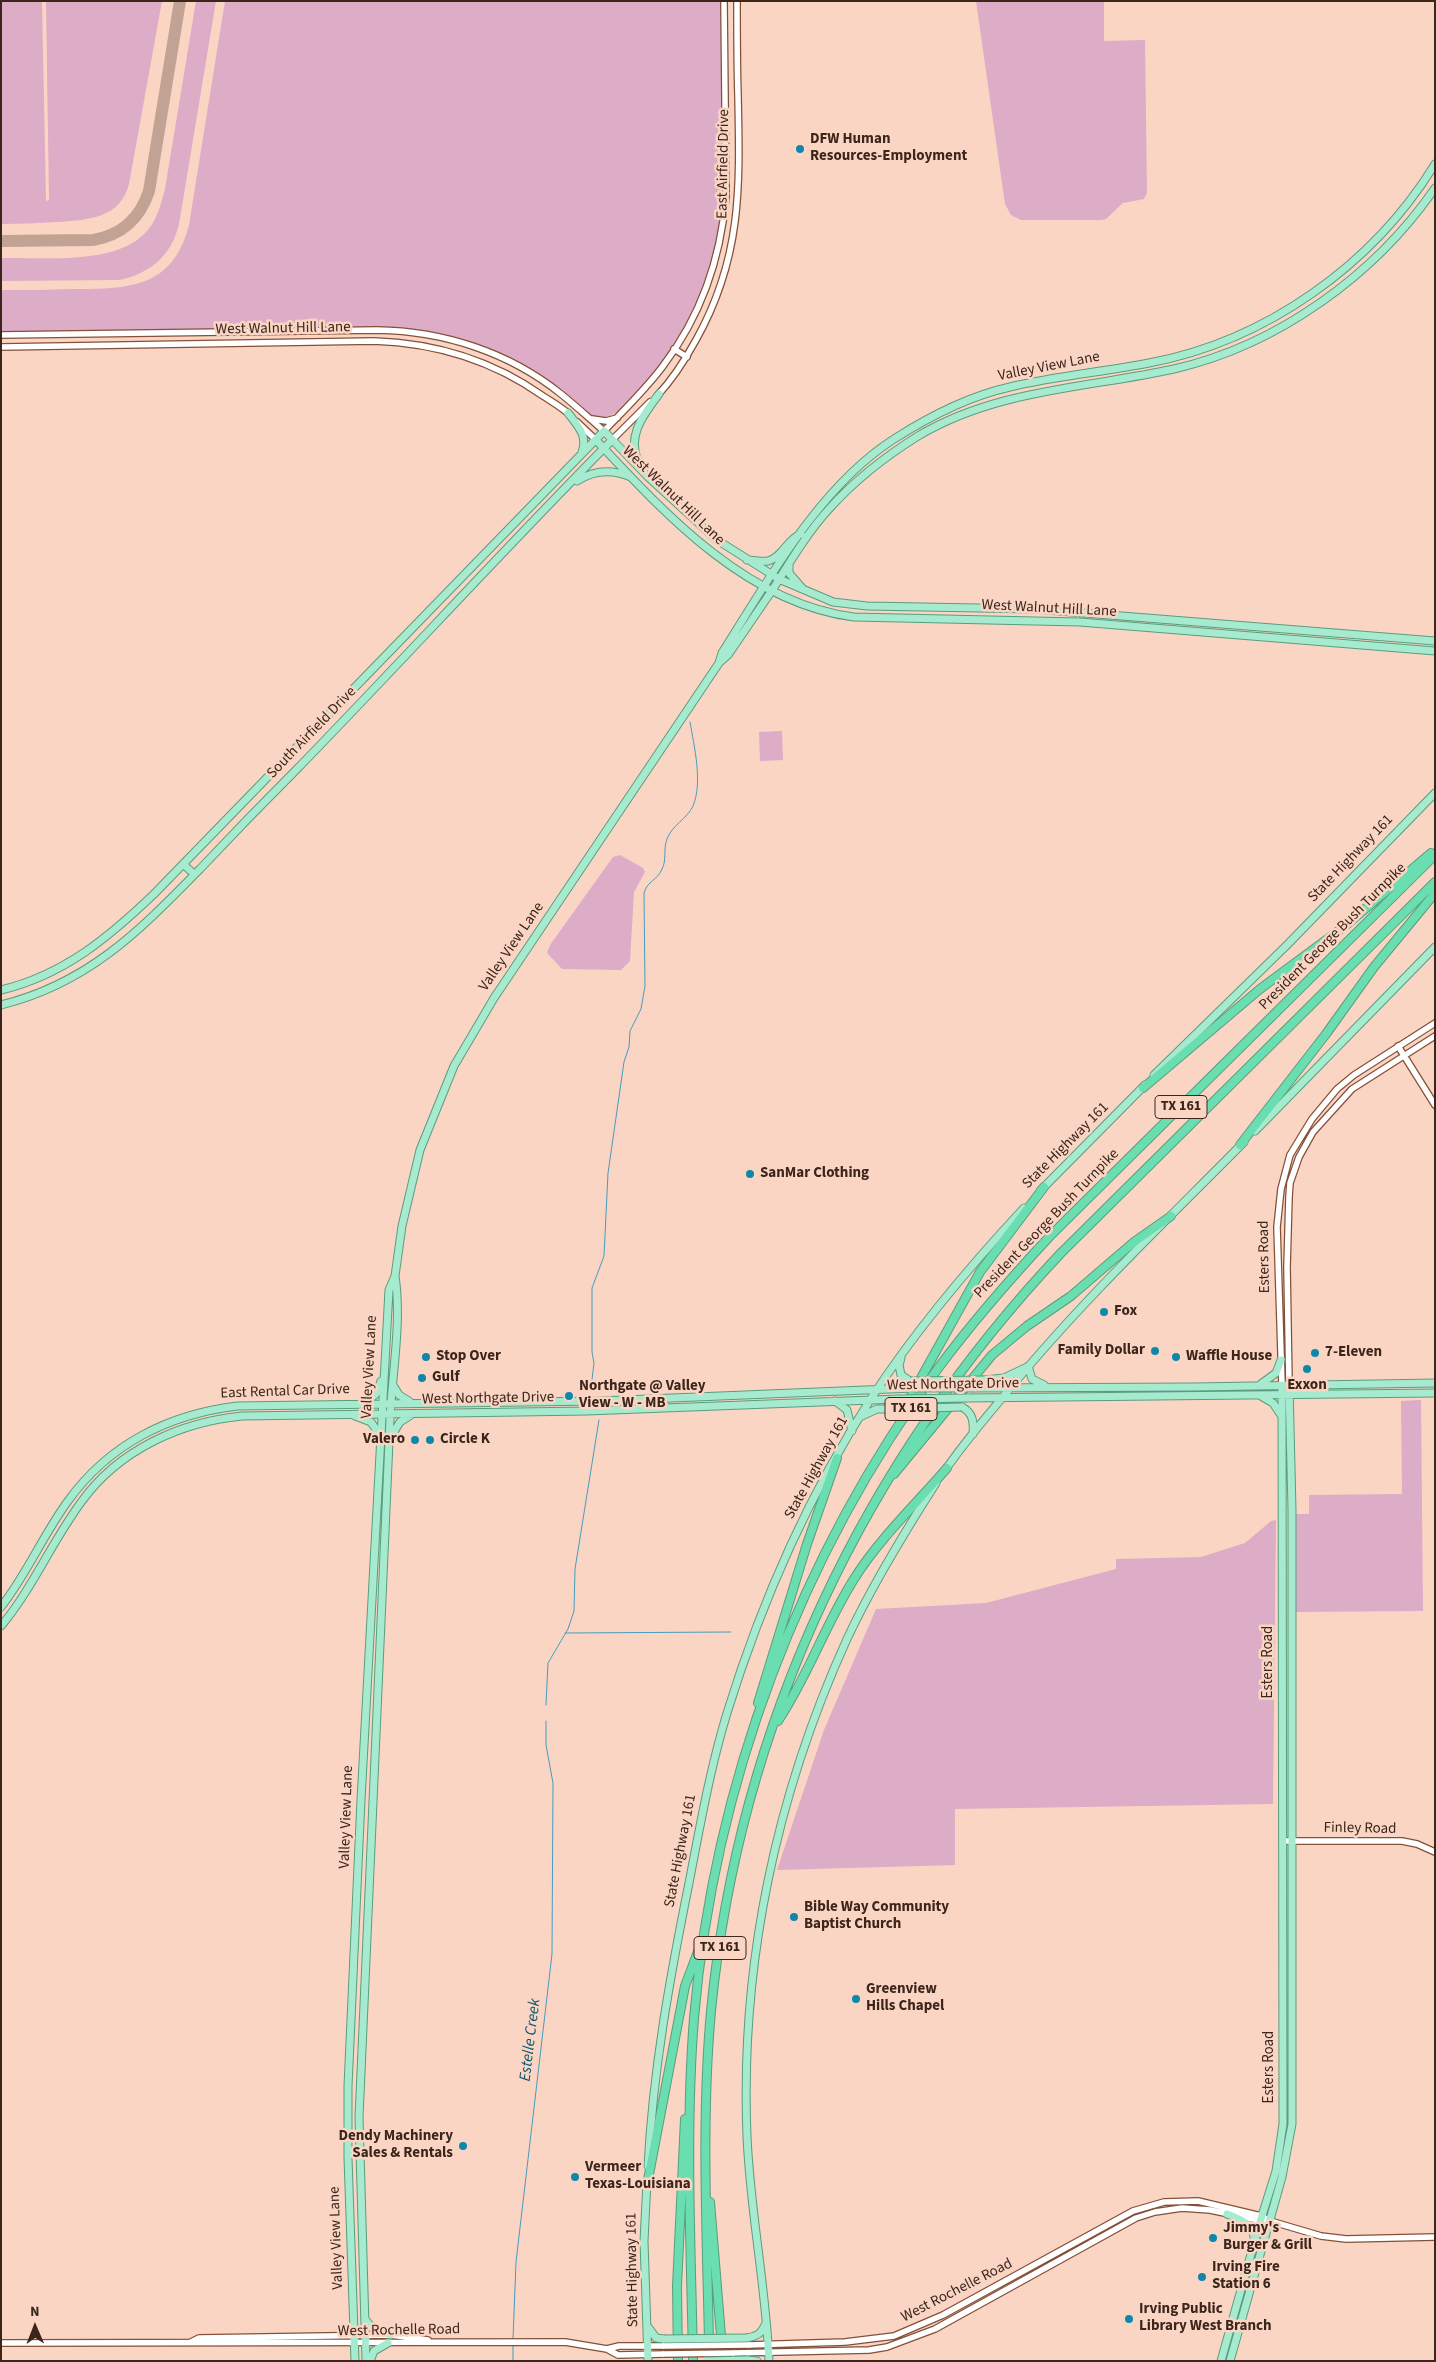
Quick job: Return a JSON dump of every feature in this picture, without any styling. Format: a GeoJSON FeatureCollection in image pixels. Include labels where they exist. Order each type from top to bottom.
{"type":"FeatureCollection","features":[{"type":"Feature","properties":{"kind":"highway"},"geometry":{"type":"LineString","coordinates":[[1143,1088],[1260,989],[1345,926],[1406,872],[1435,850]]}},
{"type":"Feature","properties":{"kind":"highway","name":"President George Bush Turnpike"},"geometry":{"type":"LineString","coordinates":[[693,2361],[690,2085],[694,2014],[703,1938],[722,1840],[750,1738],[801,1604],[852,1504],[884,1450],[938,1369],[981,1313],[1027,1261],[1435,855]]}},
{"type":"Feature","properties":{"kind":"highway","name":"President George Bush Turnpike"},"geometry":{"type":"LineString","coordinates":[[707,2361],[706,2171],[708,2059],[718,1955],[739,1844],[772,1731],[805,1640],[848,1548],[922,1424],[957,1374],[1037,1278],[1435,882]]}},
{"type":"Feature","properties":{"kind":"highway"},"geometry":{"type":"LineString","coordinates":[[1240,1145],[1326,1034],[1374,967],[1435,893]]}},
{"type":"Feature","properties":{"kind":"highway"},"geometry":{"type":"LineString","coordinates":[[884,1450],[905,1406],[980,1272],[1044,1188]]}},
{"type":"Feature","properties":{"kind":"highway"},"geometry":{"type":"LineString","coordinates":[[881,1490],[992,1355],[1027,1326],[1071,1296],[1134,1242],[1171,1216]]}},
{"type":"Feature","properties":{"kind":"highway"},"geometry":{"type":"LineString","coordinates":[[750,1738],[762,1682],[837,1458]]}},
{"type":"Feature","properties":{"kind":"highway"},"geometry":{"type":"LineString","coordinates":[[772,1731],[795,1696],[854,1578],[879,1546],[947,1468]]}},
{"type":"Feature","properties":{"kind":"highway"},"geometry":{"type":"LineString","coordinates":[[647,2185],[685,1986],[703,1938]]}},
{"type":"Feature","properties":{"kind":"highway"},"geometry":{"type":"LineString","coordinates":[[678,2361],[677,2276],[684,2131],[690,2085]]}},
{"type":"Feature","properties":{"kind":"highway"},"geometry":{"type":"LineString","coordinates":[[706,2171],[713,2221],[724,2361]]}},
{"type":"Feature","properties":{"kind":"main road","name":"Valley View Lane"},"geometry":{"type":"LineString","coordinates":[[719,663],[722,652],[764,586],[801,534],[829,497],[872,454],[902,434],[970,399],[1008,387],[1150,363],[1191,352],[1237,335],[1290,307],[1348,266],[1387,229],[1416,193],[1435,164]]}},
{"type":"Feature","properties":{"kind":"main road","name":"Valley View Lane"},"geometry":{"type":"LineString","coordinates":[[366,2361],[360,2182],[360,2087],[390,1402],[393,1385],[397,1292],[395,1276],[402,1226],[420,1150],[454,1066],[494,998],[719,663],[728,655],[814,527],[841,497],[871,471],[918,436],[973,410],[1012,398],[1175,368],[1224,353],[1255,339],[1305,312],[1345,285],[1384,250],[1421,208],[1435,188]]}},
{"type":"Feature","properties":{"kind":"main road"},"geometry":{"type":"LineString","coordinates":[[648,477],[636,457],[635,435],[639,420],[659,394]]}},
{"type":"Feature","properties":{"kind":"main road"},"geometry":{"type":"LineString","coordinates":[[568,413],[581,430],[584,440],[582,452]]}},
{"type":"Feature","properties":{"kind":"main road","name":"West Walnut Hill Lane"},"geometry":{"type":"LineString","coordinates":[[604,431],[648,477],[716,540],[779,579],[812,595],[832,602],[867,606],[1034,609],[1435,641]]}},
{"type":"Feature","properties":{"kind":"main road","name":"South Airfield Drive"},"geometry":{"type":"LineString","coordinates":[[1,990],[38,977],[90,949],[112,934],[183,864],[604,431]]}},
{"type":"Feature","properties":{"kind":"main road","name":"West Walnut Hill Lane"},"geometry":{"type":"LineString","coordinates":[[596,440],[704,547],[724,562],[764,586],[815,609],[854,617],[1075,622],[1435,651]]}},
{"type":"Feature","properties":{"kind":"main road","name":"South Airfield Drive"},"geometry":{"type":"LineString","coordinates":[[1,1005],[45,991],[100,962],[127,940],[194,874],[612,440]]}},
{"type":"Feature","properties":{"kind":"main road"},"geometry":{"type":"LineString","coordinates":[[568,486],[583,477],[600,472],[612,471],[634,478]]}},
{"type":"Feature","properties":{"kind":"main road"},"geometry":{"type":"LineString","coordinates":[[747,560],[767,561],[772,559],[793,537],[801,534]]}},
{"type":"Feature","properties":{"kind":"main road"},"geometry":{"type":"LineString","coordinates":[[789,564],[789,573],[792,578],[812,595]]}},
{"type":"Feature","properties":{"kind":"main road"},"geometry":{"type":"LineString","coordinates":[[762,605],[776,598],[788,598]]}},
{"type":"Feature","properties":{"kind":"main road"},"geometry":{"type":"LineString","coordinates":[[1075,622],[1076,612]]}},
{"type":"Feature","properties":{"kind":"main road"},"geometry":{"type":"LineString","coordinates":[[1164,629],[1165,619]]}},
{"type":"Feature","properties":{"kind":"main road","name":"State Highway 161"},"geometry":{"type":"LineString","coordinates":[[648,2358],[644,2240],[650,2130],[662,2029],[675,1952],[717,1748],[752,1641],[775,1582],[801,1524],[871,1399],[902,1355],[983,1253],[1176,1052],[1287,945],[1435,792]]}},
{"type":"Feature","properties":{"kind":"main road"},"geometry":{"type":"LineString","coordinates":[[183,864],[194,874]]}},
{"type":"Feature","properties":{"kind":"main road"},"geometry":{"type":"LineString","coordinates":[[769,2361],[748,2163],[746,2085],[754,1965],[772,1861],[800,1758],[817,1709],[848,1638],[904,1534],[947,1468],[1028,1366],[1112,1273],[1171,1216],[1435,947]]}},
{"type":"Feature","properties":{"kind":"main road","name":"Valley View Lane"},"geometry":{"type":"LineString","coordinates":[[356,2361],[348,2158],[348,2086],[381,1415],[389,1290],[395,1276]]}},
{"type":"Feature","properties":{"kind":"main road"},"geometry":{"type":"LineString","coordinates":[[902,1355],[899,1366],[901,1375],[910,1381],[1004,1378],[1028,1366]]}},
{"type":"Feature","properties":{"kind":"main road"},"geometry":{"type":"LineString","coordinates":[[1258,1385],[1276,1373],[1281,1360]]}},
{"type":"Feature","properties":{"kind":"main road"},"geometry":{"type":"LineString","coordinates":[[1028,1366],[1032,1379],[1037,1383],[1051,1387]]}},
{"type":"Feature","properties":{"kind":"main road"},"geometry":{"type":"LineString","coordinates":[[362,1403],[376,1394],[384,1371]]}},
{"type":"Feature","properties":{"kind":"main road","name":"West Northgate Drive"},"geometry":{"type":"LineString","coordinates":[[390,1402],[534,1402],[878,1389],[1194,1387],[1435,1382]]}},
{"type":"Feature","properties":{"kind":"main road"},"geometry":{"type":"LineString","coordinates":[[1391,1383],[1394,1394]]}},
{"type":"Feature","properties":{"kind":"main road","name":"Esters Road"},"geometry":{"type":"LineString","coordinates":[[1221,2361],[1260,2219],[1276,2171],[1284,2124],[1288,1841],[1285,1384]]}},
{"type":"Feature","properties":{"kind":"main road"},"geometry":{"type":"LineString","coordinates":[[393,1385],[403,1398],[430,1403]]}},
{"type":"Feature","properties":{"kind":"main road"},"geometry":{"type":"LineString","coordinates":[[1194,1387],[1194,1396]]}},
{"type":"Feature","properties":{"kind":"main road","name":"West Northgate Drive"},"geometry":{"type":"LineString","coordinates":[[381,1415],[534,1412],[871,1399],[1435,1393]]}},
{"type":"Feature","properties":{"kind":"main road"},"geometry":{"type":"LineString","coordinates":[[1260,1395],[1273,1403],[1282,1417]]}},
{"type":"Feature","properties":{"kind":"main road","name":"Esters Road"},"geometry":{"type":"LineString","coordinates":[[1230,2361],[1286,2161],[1292,2124],[1282,1417],[1286,1395]]}},
{"type":"Feature","properties":{"kind":"main road"},"geometry":{"type":"LineString","coordinates":[[835,1401],[847,1410],[852,1432]]}},
{"type":"Feature","properties":{"kind":"main road","name":"East Rental Car Drive"},"geometry":{"type":"LineString","coordinates":[[1,1607],[67,1502],[94,1470],[114,1453],[153,1428],[184,1416],[217,1408],[390,1402]]}},
{"type":"Feature","properties":{"kind":"main road"},"geometry":{"type":"LineString","coordinates":[[534,1402],[534,1412]]}},
{"type":"Feature","properties":{"kind":"main road"},"geometry":{"type":"LineString","coordinates":[[861,1416],[877,1409],[962,1407],[971,1414],[974,1422],[973,1434]]}},
{"type":"Feature","properties":{"kind":"main road"},"geometry":{"type":"LineString","coordinates":[[217,1408],[218,1418]]}},
{"type":"Feature","properties":{"kind":"main road"},"geometry":{"type":"LineString","coordinates":[[350,1414],[371,1422],[380,1436]]}},
{"type":"Feature","properties":{"kind":"main road","name":"East Rental Car Drive"},"geometry":{"type":"LineString","coordinates":[[1,1626],[24,1598],[82,1501],[115,1466],[158,1438],[218,1418],[350,1414],[381,1415]]}},
{"type":"Feature","properties":{"kind":"main road"},"geometry":{"type":"LineString","coordinates":[[389,1440],[400,1422],[413,1414]]}},
{"type":"Feature","properties":{"kind":"main road"},"geometry":{"type":"LineString","coordinates":[[36,1554],[47,1559]]}},
{"type":"Feature","properties":{"kind":"main road"},"geometry":{"type":"LineString","coordinates":[[356,1914],[367,1915]]}},
{"type":"Feature","properties":{"kind":"main road"},"geometry":{"type":"LineString","coordinates":[[348,2086],[360,2087]]}},
{"type":"Feature","properties":{"kind":"main road"},"geometry":{"type":"LineString","coordinates":[[1227,2214],[1252,2228],[1254,2241]]}},
{"type":"Feature","properties":{"kind":"main road"},"geometry":{"type":"LineString","coordinates":[[1242,2287],[1250,2290]]}},
{"type":"Feature","properties":{"kind":"main road"},"geometry":{"type":"LineString","coordinates":[[365,2319],[373,2329],[391,2335]]}},
{"type":"Feature","properties":{"kind":"main road"},"geometry":{"type":"LineString","coordinates":[[647,2326],[656,2338],[664,2343],[747,2341],[762,2332],[766,2323]]}},
{"type":"Feature","properties":{"kind":"main road"},"geometry":{"type":"LineString","coordinates":[[370,2361],[374,2351],[388,2344]]}},
{"type":"Feature","properties":{"kind":"main road"},"geometry":{"type":"LineString","coordinates":[[707,2361],[747,2356],[757,2361]]}},
{"type":"Feature","properties":{"kind":"street","name":"East Airfield Drive"},"geometry":{"type":"LineString","coordinates":[[604,431],[647,386],[674,349],[690,324],[708,283],[723,220],[726,178],[724,1]]}},
{"type":"Feature","properties":{"kind":"street","name":"East Airfield Drive"},"geometry":{"type":"LineString","coordinates":[[612,440],[659,394],[687,356],[726,273],[735,232],[739,188],[737,1]]}},
{"type":"Feature","properties":{"kind":"street","name":"West Walnut Hill Lane"},"geometry":{"type":"LineString","coordinates":[[1,335],[377,330],[434,336],[468,344],[526,370],[560,393],[604,431]]}},
{"type":"Feature","properties":{"kind":"street"},"geometry":{"type":"LineString","coordinates":[[256,331],[257,343]]}},
{"type":"Feature","properties":{"kind":"street"},"geometry":{"type":"LineString","coordinates":[[432,346],[434,336]]}},
{"type":"Feature","properties":{"kind":"street","name":"West Walnut Hill Lane"},"geometry":{"type":"LineString","coordinates":[[1,347],[374,342],[432,346],[466,355],[493,366],[526,384],[568,413],[596,440]]}},
{"type":"Feature","properties":{"kind":"street"},"geometry":{"type":"LineString","coordinates":[[674,349],[687,356]]}},
{"type":"Feature","properties":{"kind":"street"},"geometry":{"type":"LineString","coordinates":[[588,418],[598,421],[617,418]]}},
{"type":"Feature","properties":{"kind":"street","name":"Esters Road"},"geometry":{"type":"LineString","coordinates":[[1285,1384],[1281,1360],[1276,1227],[1280,1189],[1290,1155],[1312,1119],[1337,1089],[1354,1075],[1435,1023]]}},
{"type":"Feature","properties":{"kind":"street","name":"Esters Road"},"geometry":{"type":"LineString","coordinates":[[1285,1384],[1289,1197],[1290,1183],[1299,1158],[1313,1132],[1352,1089],[1404,1054],[1435,1036]]}},
{"type":"Feature","properties":{"kind":"street"},"geometry":{"type":"LineString","coordinates":[[1398,1046],[1435,1105]]}},
{"type":"Feature","properties":{"kind":"street"},"geometry":{"type":"LineString","coordinates":[[1290,1155],[1299,1158]]}},
{"type":"Feature","properties":{"kind":"street","name":"Finley Road"},"geometry":{"type":"LineString","coordinates":[[1288,1841],[1402,1841],[1417,1844],[1435,1852]]}},
{"type":"Feature","properties":{"kind":"street","name":"West Rochelle Road"},"geometry":{"type":"LineString","coordinates":[[747,2341],[768,2344],[869,2341],[903,2333],[943,2315],[1108,2223],[1148,2206],[1177,2201],[1198,2201],[1260,2219]]}},
{"type":"Feature","properties":{"kind":"street","name":"West Rochelle Road"},"geometry":{"type":"LineString","coordinates":[[355,2340],[366,2344],[565,2342],[607,2349],[618,2355],[648,2358],[664,2354],[747,2356],[769,2353],[862,2350],[887,2347],[935,2329],[1136,2218],[1155,2212],[1182,2208],[1210,2210],[1270,2221],[1321,2236],[1346,2239],[1435,2237]]}},
{"type":"Feature","properties":{"kind":"street","name":"West Rochelle Road"},"geometry":{"type":"LineString","coordinates":[[1,2343],[191,2342],[200,2344],[355,2340],[365,2336],[391,2335],[445,2343]]}},
{"type":"Feature","properties":{"kind":"street","name":"West Rochelle Road"},"geometry":{"type":"LineString","coordinates":[[607,2349],[619,2346],[648,2347],[664,2343]]}},
{"type":"Feature","properties":{"kind":"shaded area"},"geometry":{"type":"Polygon","coordinates":[[[1,1],[42,1],[46,201],[49,200],[46,1],[162,1],[129,184],[125,196],[110,211],[79,220],[1,224],[1,1]]]}},
{"type":"Feature","properties":{"kind":"shaded area"},"geometry":{"type":"Polygon","coordinates":[[[196,1],[216,1],[179,224],[176,235],[165,254],[150,268],[119,280],[1,281],[1,258],[58,258],[99,255],[117,250],[134,242],[150,227],[158,212],[165,189],[196,1]]]}},
{"type":"Feature","properties":{"kind":"shaded area"},"geometry":{"type":"Polygon","coordinates":[[[225,1],[721,1],[723,186],[718,235],[707,276],[691,315],[657,369],[629,402],[610,416],[596,417],[585,411],[539,375],[496,352],[451,338],[405,329],[356,327],[1,332],[1,290],[113,288],[146,281],[160,273],[172,262],[182,246],[189,225],[225,1]]]}},
{"type":"Feature","properties":{"kind":"shaded area"},"geometry":{"type":"Polygon","coordinates":[[[976,1],[1104,1],[1104,41],[1145,40],[1147,193],[1144,199],[1123,203],[1106,219],[1101,220],[1021,220],[1011,215],[1005,204],[976,1]]]}},
{"type":"Feature","properties":{"kind":"shaded area"},"geometry":{"type":"Polygon","coordinates":[[[782,731],[783,760],[760,761],[759,732],[782,731]]]}},
{"type":"Feature","properties":{"kind":"shaded area"},"geometry":{"type":"Polygon","coordinates":[[[620,855],[643,868],[645,872],[634,892],[630,961],[621,970],[562,969],[547,953],[550,945],[613,857],[620,855]]]}},
{"type":"Feature","properties":{"kind":"shaded area"},"geometry":{"type":"Polygon","coordinates":[[[1421,1400],[1423,1611],[1295,1612],[1294,1514],[1309,1514],[1309,1495],[1402,1494],[1401,1401],[1421,1400]]]}},
{"type":"Feature","properties":{"kind":"shaded area"},"geometry":{"type":"Polygon","coordinates":[[[1276,1520],[1273,1804],[955,1809],[955,1865],[777,1870],[824,1730],[876,1609],[986,1603],[1116,1569],[1116,1559],[1201,1557],[1245,1543],[1271,1521],[1276,1520]]]}},
{"type":"Feature","properties":{"kind":"waterway"},"geometry":{"type":"LineString","coordinates":[[591,1388],[594,1363],[592,1352],[592,1288],[604,1256],[608,1173],[624,1062],[629,1047],[630,1031],[641,1009],[645,986],[644,893],[645,889],[662,869],[669,834],[690,811],[696,796],[698,775],[690,722]]}},
{"type":"Feature","properties":{"kind":"waterway"},"geometry":{"type":"LineString","coordinates":[[546,1705],[548,1663],[568,1629],[574,1611],[575,1569],[599,1420]]}},
{"type":"Feature","properties":{"kind":"waterway"},"geometry":{"type":"LineString","coordinates":[[565,1633],[731,1632]]}},
{"type":"Feature","properties":{"kind":"waterway","name":"Estelle Creek"},"geometry":{"type":"LineString","coordinates":[[513,2339],[516,2262],[552,1954],[553,1783],[546,1745],[546,1721]]}},
{"type":"Feature","properties":{"kind":"waterway","name":"Estelle Creek"},"geometry":{"type":"LineString","coordinates":[[513,2343],[513,2361]]}},
{"type":"Feature","properties":{"kind":"taxiway"},"geometry":{"type":"LineString","coordinates":[[1,241],[93,240],[103,238],[121,230],[141,210],[149,191],[180,1]]}},
{"type":"Feature","properties":{"kind":"place","name":"DFW Human Resources-Employment"},"geometry":{"type":"Point","coordinates":[800,149]}},
{"type":"Feature","properties":{"kind":"place","name":"SanMar Clothing"},"geometry":{"type":"Point","coordinates":[750,1174]}},
{"type":"Feature","properties":{"kind":"place","name":"Fox"},"geometry":{"type":"Point","coordinates":[1104,1312]}},
{"type":"Feature","properties":{"kind":"place","name":"Family Dollar"},"geometry":{"type":"Point","coordinates":[1155,1351]}},
{"type":"Feature","properties":{"kind":"place","name":"7-Eleven"},"geometry":{"type":"Point","coordinates":[1315,1353]}},
{"type":"Feature","properties":{"kind":"place","name":"Stop Over"},"geometry":{"type":"Point","coordinates":[426,1357]}},
{"type":"Feature","properties":{"kind":"place","name":"Waffle House"},"geometry":{"type":"Point","coordinates":[1176,1357]}},
{"type":"Feature","properties":{"kind":"place","name":"Exxon"},"geometry":{"type":"Point","coordinates":[1307,1369]}},
{"type":"Feature","properties":{"kind":"place","name":"Gulf"},"geometry":{"type":"Point","coordinates":[422,1378]}},
{"type":"Feature","properties":{"kind":"place","name":"Northgate @ Valley View - W - MB"},"geometry":{"type":"Point","coordinates":[569,1396]}},
{"type":"Feature","properties":{"kind":"place","name":"Valero"},"geometry":{"type":"Point","coordinates":[415,1440]}},
{"type":"Feature","properties":{"kind":"place","name":"Circle K"},"geometry":{"type":"Point","coordinates":[430,1440]}},
{"type":"Feature","properties":{"kind":"place","name":"Bible Way Community Baptist Church"},"geometry":{"type":"Point","coordinates":[794,1917]}},
{"type":"Feature","properties":{"kind":"place","name":"Greenview Hills Chapel"},"geometry":{"type":"Point","coordinates":[856,1999]}},
{"type":"Feature","properties":{"kind":"place","name":"Dendy Machinery Sales & Rentals"},"geometry":{"type":"Point","coordinates":[463,2146]}},
{"type":"Feature","properties":{"kind":"place","name":"Vermeer Texas-Louisiana"},"geometry":{"type":"Point","coordinates":[575,2177]}},
{"type":"Feature","properties":{"kind":"place","name":"Jimmy's Burger & Grill"},"geometry":{"type":"Point","coordinates":[1213,2238]}},
{"type":"Feature","properties":{"kind":"place","name":"Irving Fire Station 6"},"geometry":{"type":"Point","coordinates":[1202,2277]}},
{"type":"Feature","properties":{"kind":"place","name":"Irving Public Library West Branch"},"geometry":{"type":"Point","coordinates":[1129,2319]}}]}
